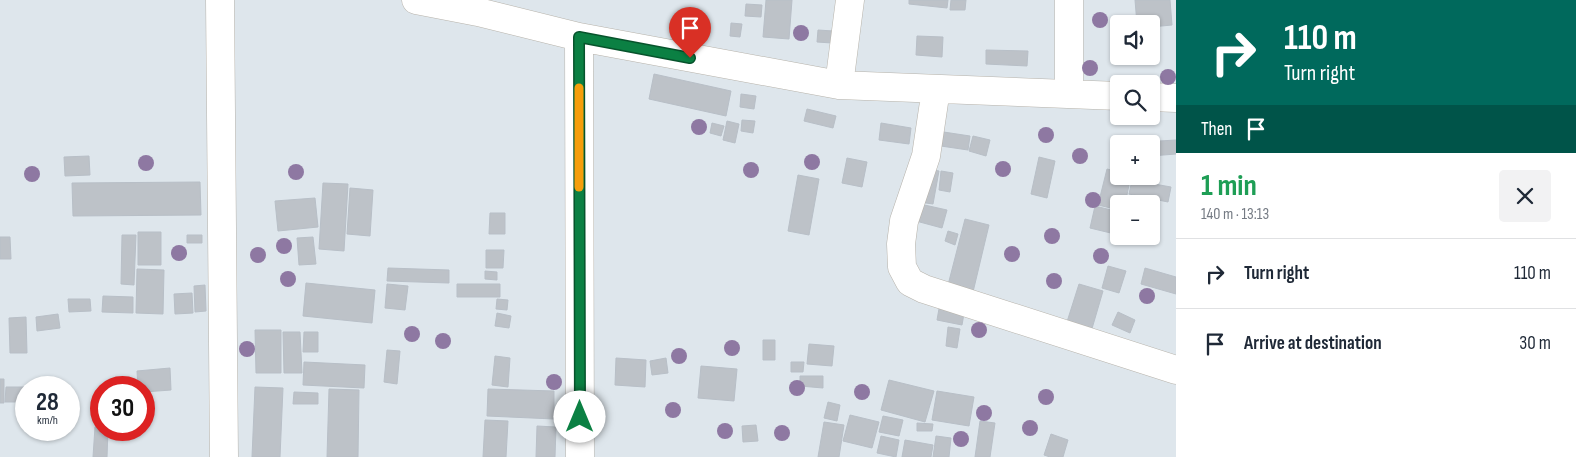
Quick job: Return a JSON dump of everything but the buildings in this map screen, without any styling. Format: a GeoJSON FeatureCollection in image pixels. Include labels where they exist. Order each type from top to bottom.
{"type":"FeatureCollection","features":[{"type":"Feature","properties":{"kind":"street"},"geometry":{"type":"LineString","coordinates":[[220,0],[224,457]]}},
{"type":"Feature","properties":{"kind":"street"},"geometry":{"type":"LineString","coordinates":[[416,0],[477,6],[579,37],[839,85],[1110,96]]}},
{"type":"Feature","properties":{"kind":"street"},"geometry":{"type":"LineString","coordinates":[[839,85],[850,0]]}},
{"type":"Feature","properties":{"kind":"street"},"geometry":{"type":"LineString","coordinates":[[1069,0],[1069,94]]}},
{"type":"Feature","properties":{"kind":"street"},"geometry":{"type":"LineString","coordinates":[[579,37],[580,457]]}},
{"type":"Feature","properties":{"kind":"street"},"geometry":{"type":"LineString","coordinates":[[936,89],[926,156],[904,221],[901,244],[902,267],[910,282],[934,292],[1176,370]]}},
{"type":"Feature","properties":{"kind":"street"},"geometry":{"type":"LineString","coordinates":[[1160,97],[1176,98]]}},
{"type":"Feature","properties":{"kind":"slow traffic"},"geometry":{"type":"LineString","coordinates":[[579,88],[579,187]]}},
{"type":"Feature","properties":{"kind":"route"},"geometry":{"type":"LineString","coordinates":[[580,417],[579,37],[690,58]]}}]}
